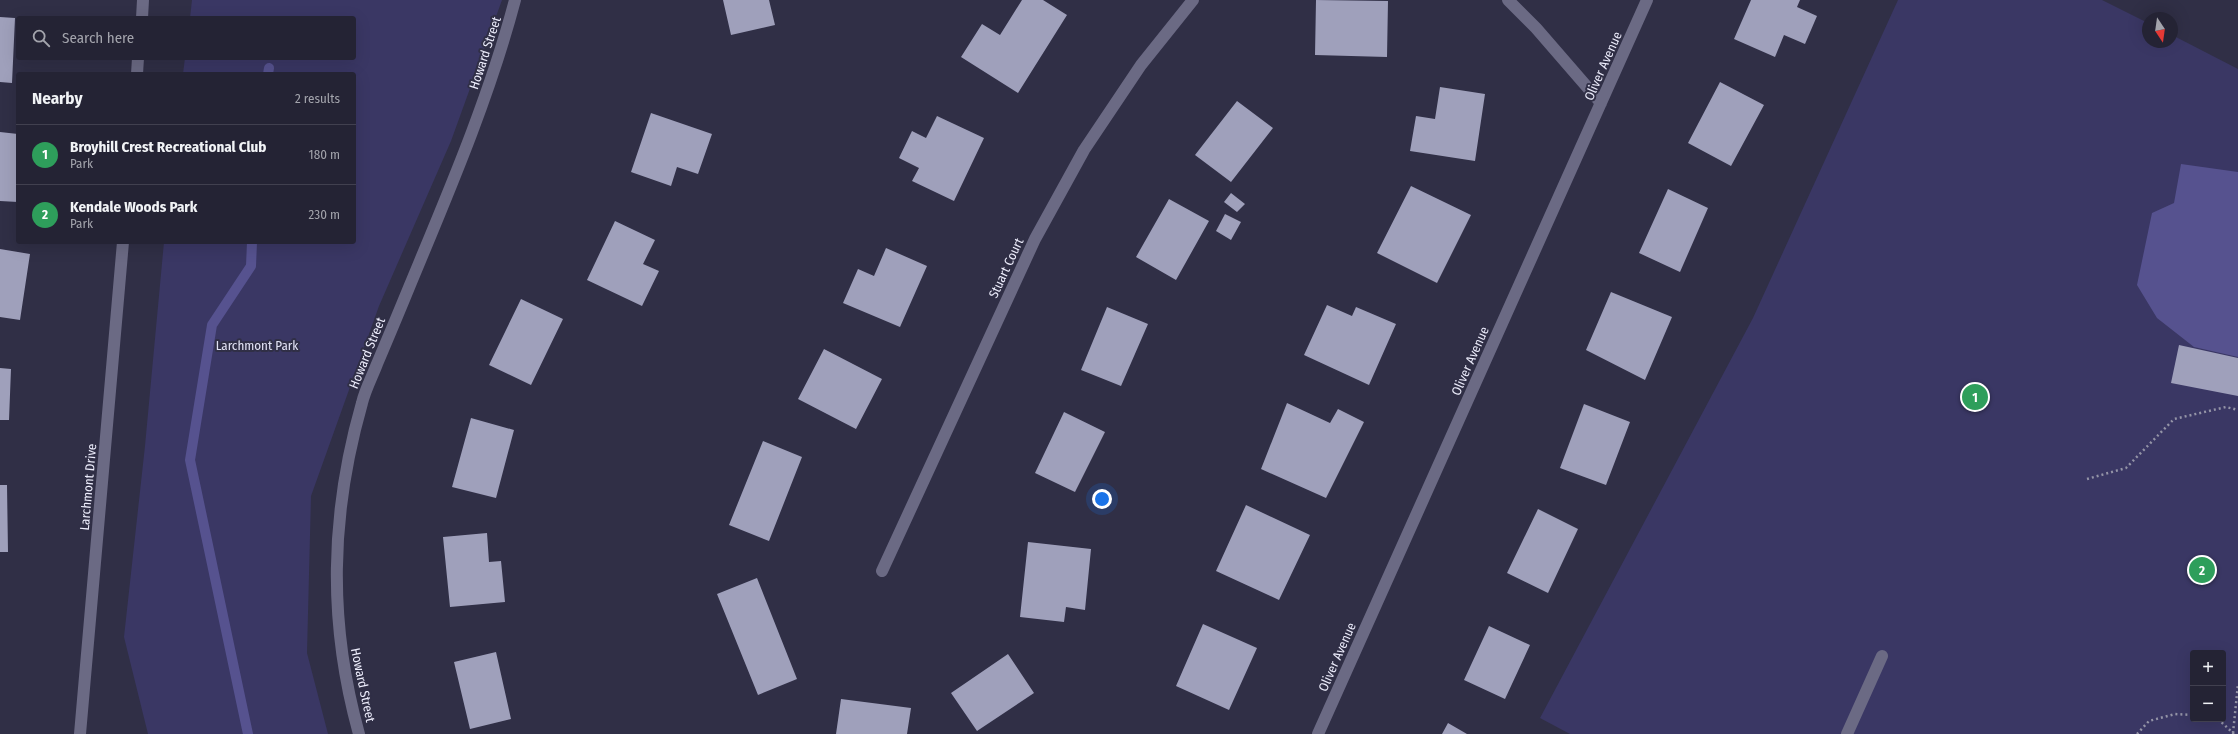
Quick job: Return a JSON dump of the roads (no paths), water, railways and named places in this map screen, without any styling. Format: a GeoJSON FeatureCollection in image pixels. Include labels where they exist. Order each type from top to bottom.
{"type":"FeatureCollection","features":[{"type":"Feature","properties":{"kind":"street"},"geometry":{"type":"LineString","coordinates":[[142,16],[144,0]]}},
{"type":"Feature","properties":{"kind":"street","name":"Howard Street"},"geometry":{"type":"LineString","coordinates":[[359,734],[350,700],[338,632],[336,592],[340,516],[348,461],[362,401],[459,166],[500,58],[516,0]]}},
{"type":"Feature","properties":{"kind":"street","name":"Stuart Court"},"geometry":{"type":"LineString","coordinates":[[882,571],[1035,239],[1086,147],[1141,65],[1193,0]]}},
{"type":"Feature","properties":{"kind":"street"},"geometry":{"type":"LineString","coordinates":[[1508,0],[1536,28],[1602,103]]}},
{"type":"Feature","properties":{"kind":"street","name":"Oliver Avenue"},"geometry":{"type":"LineString","coordinates":[[1318,734],[1648,0]]}},
{"type":"Feature","properties":{"kind":"street"},"geometry":{"type":"LineString","coordinates":[[137,72],[138,60]]}},
{"type":"Feature","properties":{"kind":"street","name":"Larchmont Drive"},"geometry":{"type":"LineString","coordinates":[[80,734],[122,244]]}},
{"type":"Feature","properties":{"kind":"street"},"geometry":{"type":"LineString","coordinates":[[1847,734],[1882,656]]}},
{"type":"Feature","properties":{"kind":"waterway"},"geometry":{"type":"LineString","coordinates":[[268,72],[269,68]]}},
{"type":"Feature","properties":{"kind":"waterway"},"geometry":{"type":"LineString","coordinates":[[248,734],[190,460],[212,325],[251,266],[252,244]]}},
{"type":"Feature","properties":{"kind":"place","name":"Broyhill Crest Recreational Club"},"geometry":{"type":"Point","coordinates":[1975,397]}},
{"type":"Feature","properties":{"kind":"place","name":"Kendale Woods Park"},"geometry":{"type":"Point","coordinates":[2202,570]}},
{"type":"Feature","properties":{"kind":"park label","name":"Larchmont Park"},"geometry":{"type":"Point","coordinates":[257,345]}}]}
